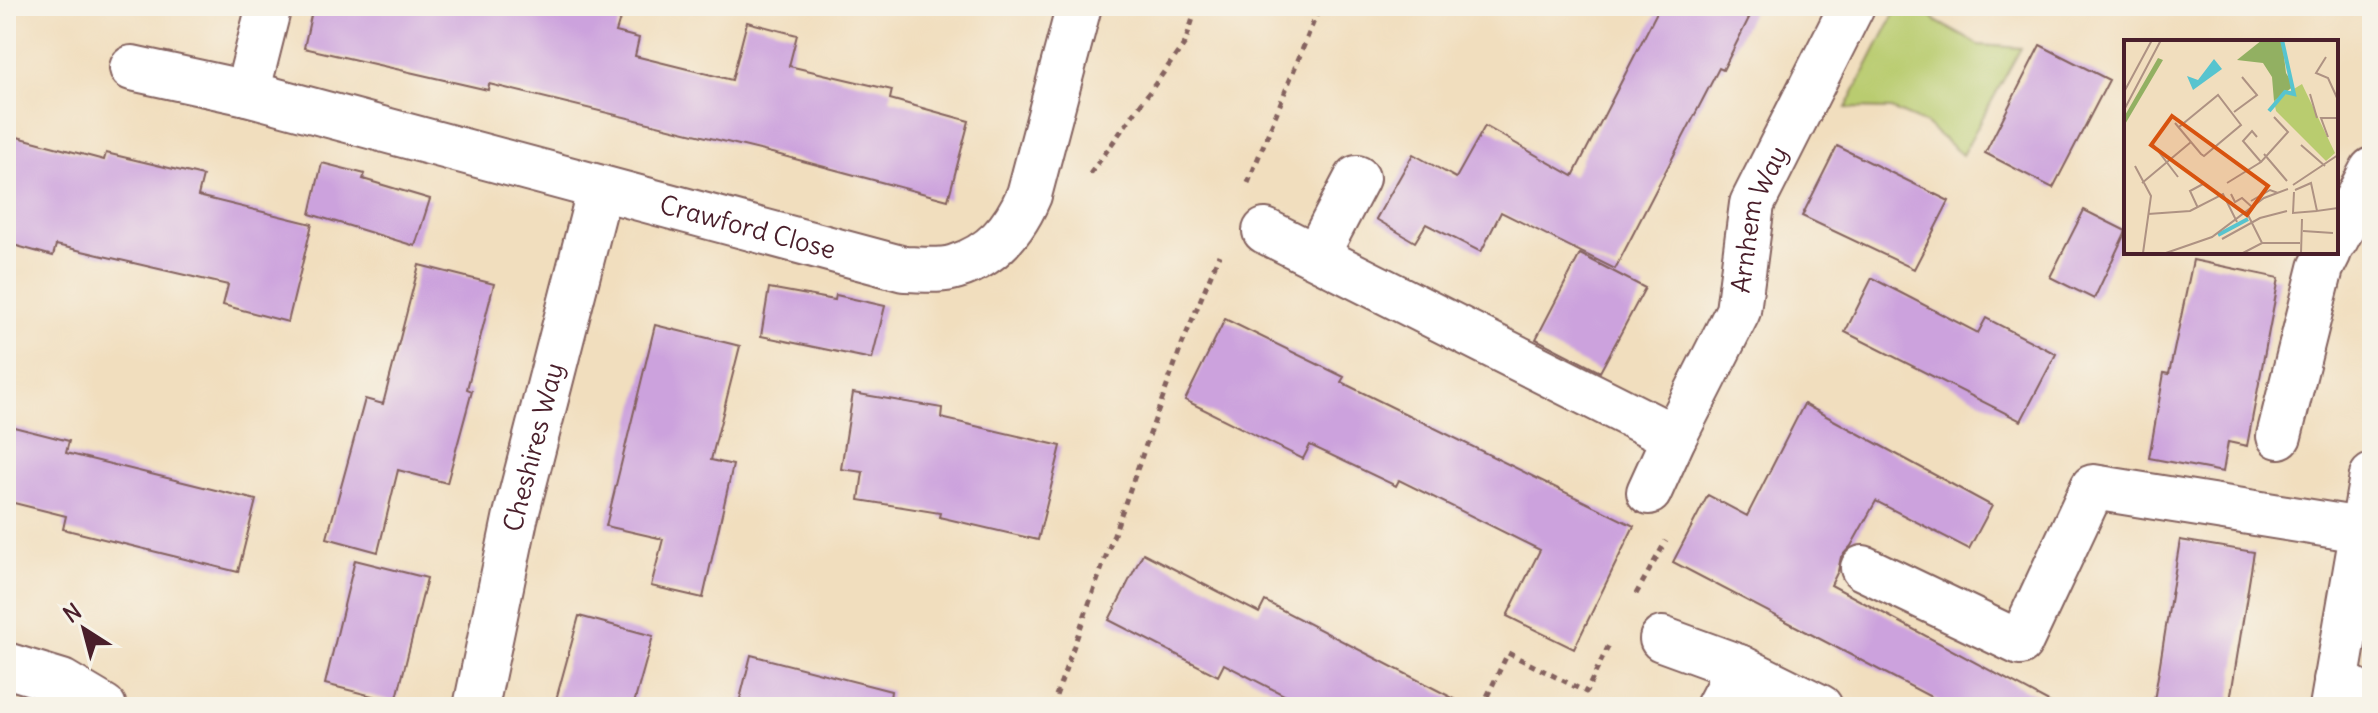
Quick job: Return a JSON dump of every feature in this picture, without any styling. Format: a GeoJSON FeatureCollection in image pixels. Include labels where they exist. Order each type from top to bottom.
{"type":"FeatureCollection","features":[{"type":"Feature","properties":{"kind":"street"},"geometry":{"type":"LineString","coordinates":[[247,93],[269,6]]}},
{"type":"Feature","properties":{"kind":"street","name":"Crawford Close"},"geometry":{"type":"LineString","coordinates":[[132,68],[247,93],[904,269],[953,268],[989,252],[1018,220],[1029,195],[1079,6]]}},
{"type":"Feature","properties":{"kind":"street","name":"Arnhem Way"},"geometry":{"type":"LineString","coordinates":[[1649,492],[1738,311],[1752,204],[1852,6]]}},
{"type":"Feature","properties":{"kind":"street"},"geometry":{"type":"LineString","coordinates":[[2338,235],[2372,170]]}},
{"type":"Feature","properties":{"kind":"street"},"geometry":{"type":"LineString","coordinates":[[1316,256],[1357,178]]}},
{"type":"Feature","properties":{"kind":"street","name":"Cheshires Way"},"geometry":{"type":"LineString","coordinates":[[476,707],[515,519],[600,188]]}},
{"type":"Feature","properties":{"kind":"street"},"geometry":{"type":"LineString","coordinates":[[1265,231],[1674,437]]}},
{"type":"Feature","properties":{"kind":"street"},"geometry":{"type":"LineString","coordinates":[[2279,436],[2321,268],[2328,254]]}},
{"type":"Feature","properties":{"kind":"street"},"geometry":{"type":"LineString","coordinates":[[2347,696],[2361,530],[2372,476]]}},
{"type":"Feature","properties":{"kind":"street"},"geometry":{"type":"LineString","coordinates":[[1863,568],[2020,643],[2093,487],[2361,530]]}},
{"type":"Feature","properties":{"kind":"street"},"geometry":{"type":"LineString","coordinates":[[1662,639],[1739,667],[1820,707]]}},
{"type":"Feature","properties":{"kind":"street"},"geometry":{"type":"LineString","coordinates":[[6,665],[62,682],[104,707]]}},
{"type":"Feature","properties":{"kind":"street"},"geometry":{"type":"LineString","coordinates":[[1718,707],[1739,667]]}},
{"type":"Feature","properties":{"kind":"path"},"geometry":{"type":"LineString","coordinates":[[1029,195],[1090,174],[1185,43],[1197,6]]}},
{"type":"Feature","properties":{"kind":"path"},"geometry":{"type":"LineString","coordinates":[[1246,189],[1320,6]]}},
{"type":"Feature","properties":{"kind":"path"},"geometry":{"type":"LineString","coordinates":[[1052,707],[1181,347],[1223,246]]}},
{"type":"Feature","properties":{"kind":"path"},"geometry":{"type":"LineString","coordinates":[[1482,707],[1508,653],[1586,692],[1667,539],[1649,492]]}},
{"type":"Feature","properties":{"kind":"path"},"geometry":{"type":"LineString","coordinates":[[1622,619],[1662,639]]}},
{"type":"Feature","properties":{"kind":"green space"},"geometry":{"type":"Polygon","coordinates":[[[1898,6],[1924,6],[1937,22],[1979,45],[2021,48],[1962,155],[1926,124],[1891,109],[1846,108],[1898,6]]]}},
{"type":"Feature","properties":{"kind":"building"},"geometry":{"type":"Polygon","coordinates":[[[313,6],[598,6],[622,12],[616,32],[639,38],[635,56],[732,80],[747,22],[797,35],[789,66],[892,90],[890,99],[969,121],[948,200],[780,155],[489,84],[488,90],[304,48],[313,6]]]}},
{"type":"Feature","properties":{"kind":"building"},"geometry":{"type":"Polygon","coordinates":[[[1660,6],[1755,6],[1723,70],[1719,68],[1615,269],[1501,212],[1481,252],[1426,224],[1415,242],[1376,219],[1413,154],[1456,178],[1485,126],[1573,176],[1660,6]]]}},
{"type":"Feature","properties":{"kind":"building"},"geometry":{"type":"Polygon","coordinates":[[[2040,45],[2109,80],[2053,188],[1985,153],[2040,45]]]}},
{"type":"Feature","properties":{"kind":"building"},"geometry":{"type":"Polygon","coordinates":[[[6,134],[104,160],[106,153],[203,176],[198,196],[312,224],[288,322],[223,305],[228,285],[56,245],[53,256],[6,243],[6,134]]]}},
{"type":"Feature","properties":{"kind":"building"},"geometry":{"type":"Polygon","coordinates":[[[1837,146],[1949,201],[1914,269],[1802,216],[1837,146]]]}},
{"type":"Feature","properties":{"kind":"building"},"geometry":{"type":"Polygon","coordinates":[[[322,163],[365,174],[363,179],[430,199],[415,246],[310,214],[322,163]]]}},
{"type":"Feature","properties":{"kind":"building"},"geometry":{"type":"Polygon","coordinates":[[[2084,210],[2124,230],[2094,299],[2050,277],[2084,210]]]}},
{"type":"Feature","properties":{"kind":"building"},"geometry":{"type":"Polygon","coordinates":[[[1580,254],[1645,288],[1600,372],[1536,339],[1580,254]]]}},
{"type":"Feature","properties":{"kind":"building"},"geometry":{"type":"Polygon","coordinates":[[[2193,260],[2279,278],[2247,446],[2228,442],[2223,472],[2149,458],[2164,373],[2169,374],[2193,260]]]}},
{"type":"Feature","properties":{"kind":"building"},"geometry":{"type":"Polygon","coordinates":[[[419,265],[494,284],[467,389],[472,391],[447,483],[398,470],[378,552],[327,538],[365,399],[383,404],[419,265]]]}},
{"type":"Feature","properties":{"kind":"building"},"geometry":{"type":"Polygon","coordinates":[[[1872,278],[1978,333],[1986,318],[2056,354],[2021,421],[1845,332],[1872,278]]]}},
{"type":"Feature","properties":{"kind":"building"},"geometry":{"type":"Polygon","coordinates":[[[769,288],[835,300],[836,295],[885,306],[872,359],[761,336],[769,288]]]}},
{"type":"Feature","properties":{"kind":"building"},"geometry":{"type":"Polygon","coordinates":[[[1225,319],[1344,377],[1341,382],[1634,526],[1574,649],[1507,616],[1540,550],[1399,480],[1396,486],[1310,445],[1303,459],[1185,400],[1225,319]]]}},
{"type":"Feature","properties":{"kind":"building"},"geometry":{"type":"Polygon","coordinates":[[[655,325],[740,346],[711,460],[733,465],[703,598],[651,586],[663,539],[606,526],[655,325]]]}},
{"type":"Feature","properties":{"kind":"building"},"geometry":{"type":"Polygon","coordinates":[[[853,393],[942,408],[941,418],[1061,446],[1038,540],[939,517],[940,513],[859,500],[863,472],[841,469],[853,393]]]}},
{"type":"Feature","properties":{"kind":"building"},"geometry":{"type":"Polygon","coordinates":[[[1804,404],[1992,506],[1969,549],[1876,501],[1851,546],[1841,557],[1831,585],[2058,707],[1950,707],[1673,562],[1708,495],[1747,516],[1804,404]]]}},
{"type":"Feature","properties":{"kind":"building"},"geometry":{"type":"Polygon","coordinates":[[[6,425],[69,441],[66,453],[256,500],[238,572],[63,529],[66,516],[6,501],[6,425]]]}},
{"type":"Feature","properties":{"kind":"building"},"geometry":{"type":"Polygon","coordinates":[[[2180,540],[2254,552],[2229,707],[2153,707],[2180,540]]]}},
{"type":"Feature","properties":{"kind":"building"},"geometry":{"type":"Polygon","coordinates":[[[1143,553],[1259,613],[1265,601],[1470,707],[1307,707],[1224,664],[1218,676],[1109,620],[1143,553]]]}},
{"type":"Feature","properties":{"kind":"building"},"geometry":{"type":"Polygon","coordinates":[[[355,560],[427,578],[396,702],[325,684],[355,560]]]}},
{"type":"Feature","properties":{"kind":"building"},"geometry":{"type":"Polygon","coordinates":[[[579,616],[653,636],[633,707],[554,707],[579,616]]]}},
{"type":"Feature","properties":{"kind":"building"},"geometry":{"type":"Polygon","coordinates":[[[751,655],[891,691],[889,707],[738,707],[751,655]]]}}]}
